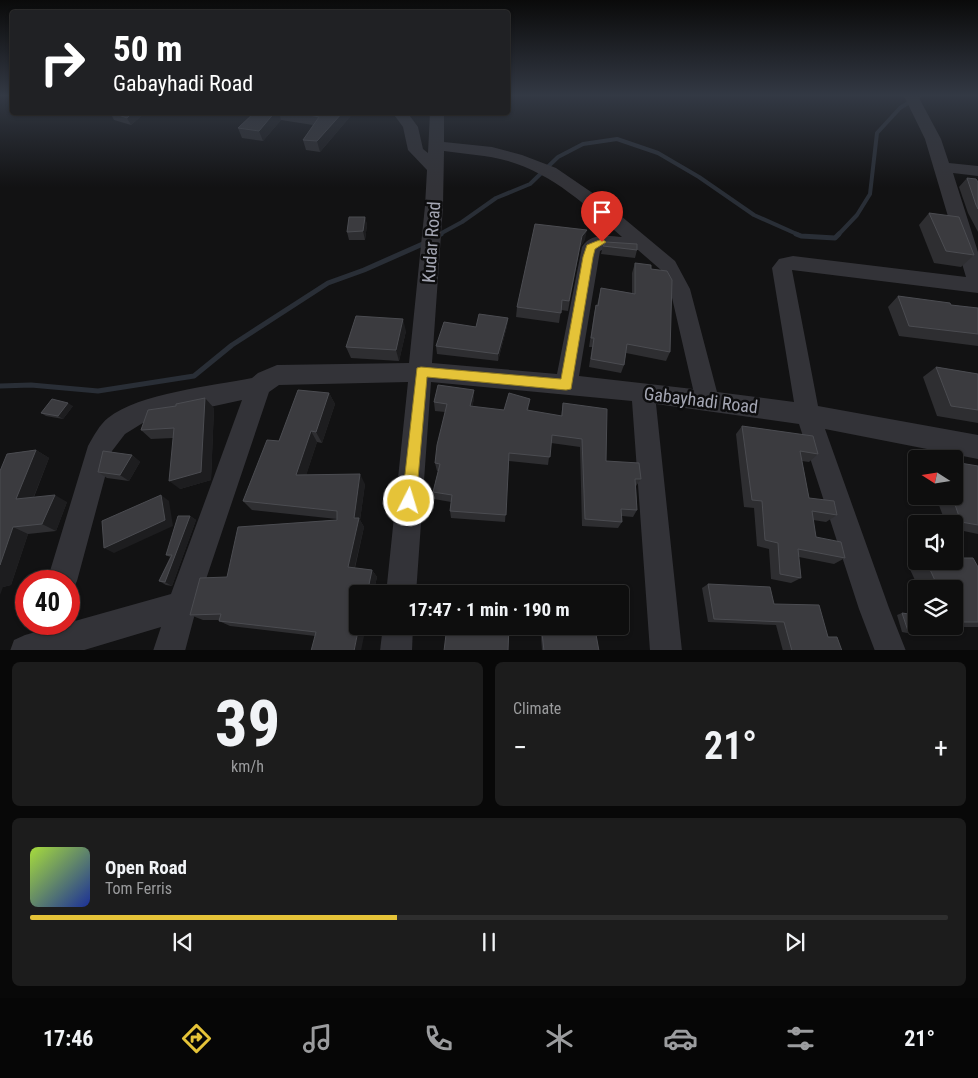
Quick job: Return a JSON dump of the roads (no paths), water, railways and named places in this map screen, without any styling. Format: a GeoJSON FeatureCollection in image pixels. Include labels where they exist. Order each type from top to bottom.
{"type":"FeatureCollection","features":[{"type":"Feature","properties":{"kind":"street"},"geometry":{"type":"LineString","coordinates":[[410,126],[416,150],[435,169]]}},
{"type":"Feature","properties":{"kind":"street","name":"Kudar Road"},"geometry":{"type":"LineString","coordinates":[[402,585],[434,206],[437,126]]}},
{"type":"Feature","properties":{"kind":"street"},"geometry":{"type":"LineString","coordinates":[[891,650],[874,608],[808,415],[782,268],[786,264],[793,262],[978,285],[943,167],[928,126]]}},
{"type":"Feature","properties":{"kind":"street"},"geometry":{"type":"LineString","coordinates":[[437,146],[492,152],[516,158],[550,172],[590,200],[646,245],[668,266],[680,289],[707,400]]}},
{"type":"Feature","properties":{"kind":"street"},"geometry":{"type":"LineString","coordinates":[[943,167],[978,171]]}},
{"type":"Feature","properties":{"kind":"street"},"geometry":{"type":"LineString","coordinates":[[566,385],[591,247],[602,242],[646,245]]}},
{"type":"Feature","properties":{"kind":"street","name":"Gabayhadi Road"},"geometry":{"type":"LineString","coordinates":[[65,570],[101,446],[116,426],[142,411],[258,387],[266,380],[277,375],[421,372],[643,392],[808,415],[978,446]]}},
{"type":"Feature","properties":{"kind":"street"},"geometry":{"type":"LineString","coordinates":[[169,650],[182,606],[258,387]]}},
{"type":"Feature","properties":{"kind":"street"},"geometry":{"type":"LineString","coordinates":[[643,392],[666,650]]}},
{"type":"Feature","properties":{"kind":"street"},"geometry":{"type":"LineString","coordinates":[[39,640],[182,606]]}},
{"type":"Feature","properties":{"kind":"street"},"geometry":{"type":"LineString","coordinates":[[396,650],[397,635]]}},
{"type":"Feature","properties":{"kind":"waterway"},"geometry":{"type":"LineString","coordinates":[[838,235],[857,215],[870,194],[877,133],[883,126]]}},
{"type":"Feature","properties":{"kind":"waterway"},"geometry":{"type":"LineString","coordinates":[[438,235],[462,222],[496,198],[530,184],[558,157],[583,144],[617,139],[658,153],[699,177],[754,215],[799,235]]}},
{"type":"Feature","properties":{"kind":"waterway"},"geometry":{"type":"LineString","coordinates":[[435,237],[441,234]]}},
{"type":"Feature","properties":{"kind":"waterway"},"geometry":{"type":"LineString","coordinates":[[796,234],[835,238],[838,235]]}},
{"type":"Feature","properties":{"kind":"waterway"},"geometry":{"type":"LineString","coordinates":[[0,386],[31,385],[98,391],[194,376],[232,345],[328,283],[364,270],[425,243]]}}]}
